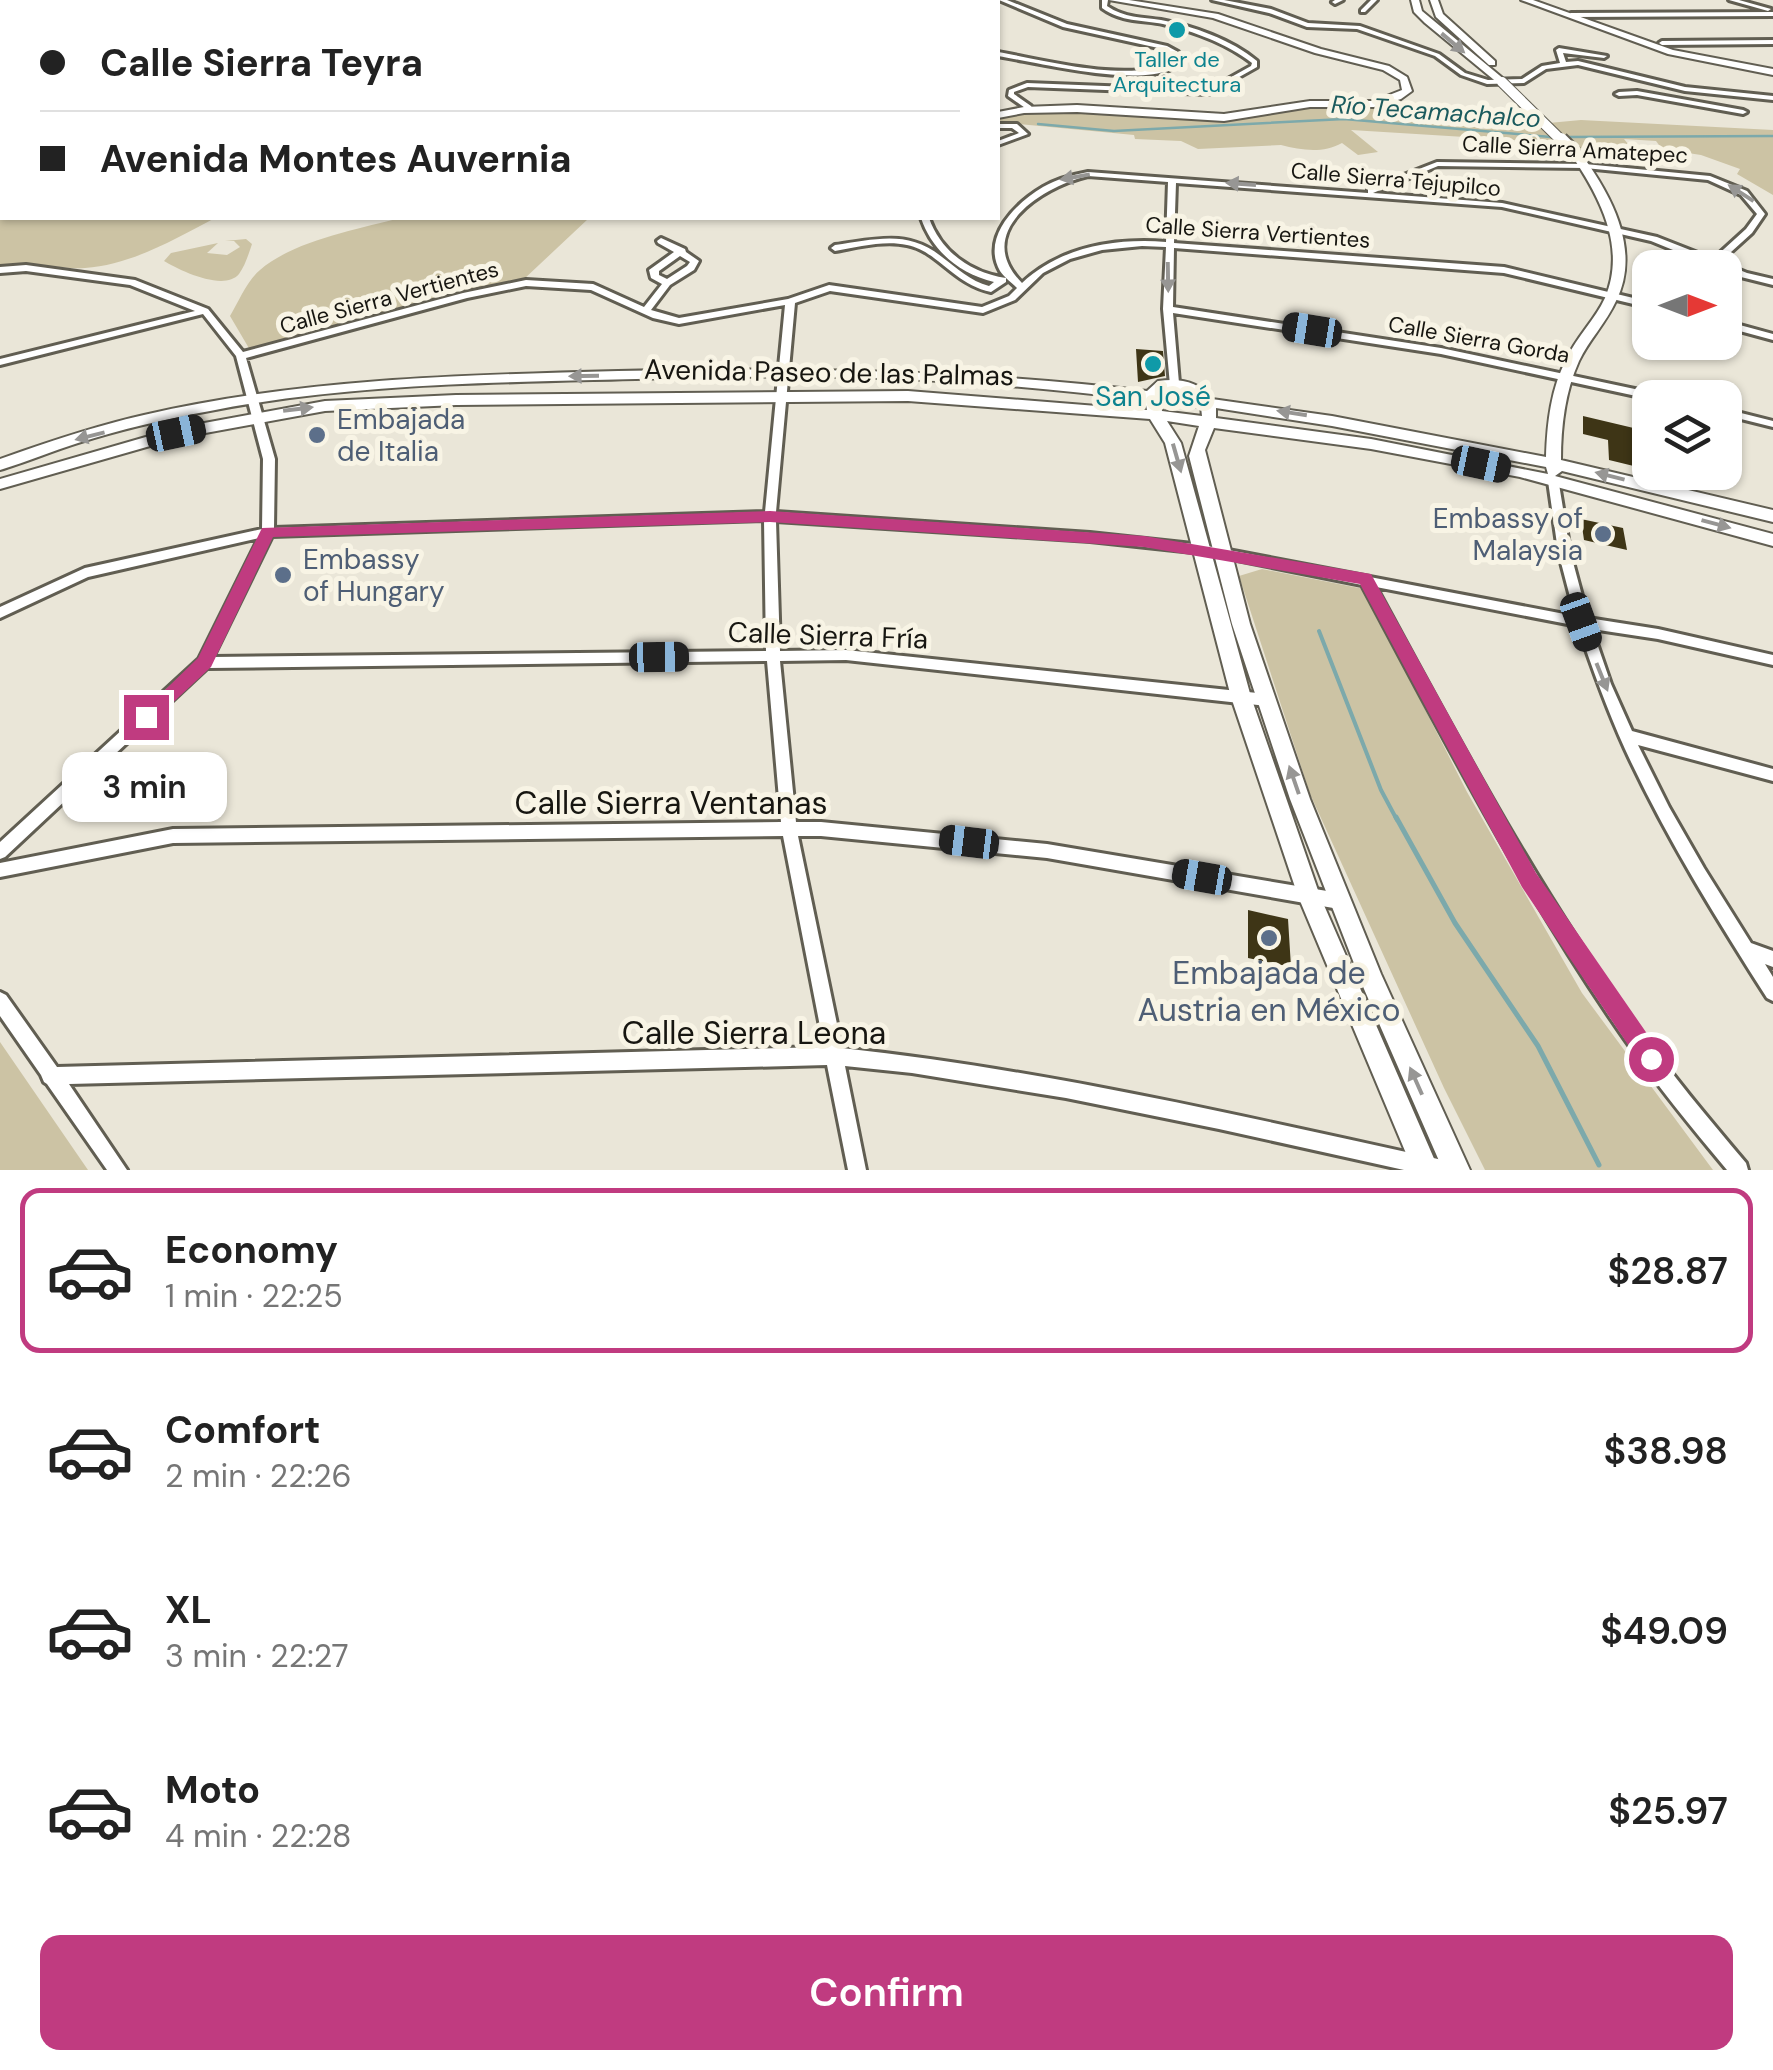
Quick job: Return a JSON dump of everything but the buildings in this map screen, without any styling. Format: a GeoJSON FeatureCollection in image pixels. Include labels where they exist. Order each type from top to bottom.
{"type":"FeatureCollection","features":[{"type":"Feature","properties":{"kind":"main road"},"geometry":{"type":"LineString","coordinates":[[1102,0],[1215,19],[1315,54],[1372,66]]}},
{"type":"Feature","properties":{"kind":"main road"},"geometry":{"type":"LineString","coordinates":[[1000,111],[1024,105],[1210,118],[1292,106],[1391,100],[1406,91],[1408,85],[1400,75],[1318,52],[1215,16],[1113,0]]}},
{"type":"Feature","properties":{"kind":"main road"},"geometry":{"type":"LineString","coordinates":[[1415,0],[1418,12],[1428,22],[1500,80],[1575,152],[1600,186],[1615,230],[1618,256],[1613,296],[1574,357],[1561,392],[1554,482]]}},
{"type":"Feature","properties":{"kind":"main road"},"geometry":{"type":"LineString","coordinates":[[1434,0],[1439,15],[1485,54],[1502,74],[1500,80]]}},
{"type":"Feature","properties":{"kind":"main road"},"geometry":{"type":"LineString","coordinates":[[1525,0],[1672,52],[1773,69]]}},
{"type":"Feature","properties":{"kind":"main road"},"geometry":{"type":"LineString","coordinates":[[1545,0],[1662,43],[1773,69]]}},
{"type":"Feature","properties":{"kind":"main road","name":"Avenida Paseo de las Palmas"},"geometry":{"type":"LineString","coordinates":[[0,465],[56,445],[253,398],[342,385],[442,379],[784,372],[959,378],[1153,405],[1420,434],[1554,462],[1773,516]]}},
{"type":"Feature","properties":{"kind":"main road"},"geometry":{"type":"LineString","coordinates":[[1425,1167],[1309,896],[1242,697],[1212,551],[1197,456],[1197,442],[1208,411],[1194,388],[1174,383],[1156,388],[1153,405],[1173,443],[1212,551],[1340,901],[1456,1170]]}},
{"type":"Feature","properties":{"kind":"main road","name":"Avenida Paseo de las Palmas"},"geometry":{"type":"LineString","coordinates":[[0,484],[136,443],[260,415],[392,402],[782,394],[1153,405]]}},
{"type":"Feature","properties":{"kind":"main road","name":"Avenida Paseo de las Palmas"},"geometry":{"type":"LineString","coordinates":[[1208,411],[1554,482],[1773,540]]}},
{"type":"Feature","properties":{"kind":"street"},"geometry":{"type":"LineString","coordinates":[[518,0],[586,0]]}},
{"type":"Feature","properties":{"kind":"street"},"geometry":{"type":"LineString","coordinates":[[1000,54],[1070,66],[1150,72],[1170,68],[1180,60],[1166,47],[1066,26],[1002,0]]}},
{"type":"Feature","properties":{"kind":"street"},"geometry":{"type":"LineString","coordinates":[[1024,105],[1010,93],[1027,85],[1210,92],[1254,67],[1252,58],[1245,54],[1167,23],[1117,15],[1105,8],[1102,0]]}},
{"type":"Feature","properties":{"kind":"street"},"geometry":{"type":"LineString","coordinates":[[1214,0],[1271,12],[1306,25],[1358,26],[1437,55],[1463,74],[1487,82],[1524,81],[1544,67],[1563,63],[1593,65],[1685,89],[1773,98]]}},
{"type":"Feature","properties":{"kind":"street"},"geometry":{"type":"LineString","coordinates":[[1363,11],[1374,0]]}},
{"type":"Feature","properties":{"kind":"street"},"geometry":{"type":"LineString","coordinates":[[1732,0],[1773,12]]}},
{"type":"Feature","properties":{"kind":"street"},"geometry":{"type":"LineString","coordinates":[[1571,16],[1773,12]]}},
{"type":"Feature","properties":{"kind":"street"},"geometry":{"type":"LineString","coordinates":[[1662,43],[1773,42]]}},
{"type":"Feature","properties":{"kind":"street"},"geometry":{"type":"LineString","coordinates":[[1563,63],[1559,50],[1604,56]]}},
{"type":"Feature","properties":{"kind":"street"},"geometry":{"type":"LineString","coordinates":[[1632,76],[1630,88],[1637,93]]}},
{"type":"Feature","properties":{"kind":"street"},"geometry":{"type":"LineString","coordinates":[[1618,94],[1637,93],[1743,112]]}},
{"type":"Feature","properties":{"kind":"street"},"geometry":{"type":"LineString","coordinates":[[1000,126],[1014,126],[1024,134],[1000,142]]}},
{"type":"Feature","properties":{"kind":"street","name":"Calle Sierra Amatepec"},"geometry":{"type":"LineString","coordinates":[[1368,193],[1438,164],[1585,166],[1694,174],[1744,193],[1760,208],[1759,221],[1728,250]]}},
{"type":"Feature","properties":{"kind":"street"},"geometry":{"type":"LineString","coordinates":[[1005,279],[996,252],[999,236],[1010,220],[1047,186],[1064,177],[1088,174],[1172,179],[1168,309],[1174,383]]}},
{"type":"Feature","properties":{"kind":"street","name":"Calle Sierra Tejupilco"},"geometry":{"type":"LineString","coordinates":[[1172,179],[1502,205],[1654,239],[1683,250]]}},
{"type":"Feature","properties":{"kind":"street"},"geometry":{"type":"LineString","coordinates":[[925,220],[944,250],[979,276],[1005,279],[1022,288]]}},
{"type":"Feature","properties":{"kind":"street"},"geometry":{"type":"LineString","coordinates":[[646,310],[667,283],[694,262],[661,241]]}},
{"type":"Feature","properties":{"kind":"street"},"geometry":{"type":"LineString","coordinates":[[835,248],[909,243],[923,248],[978,287],[991,289],[1005,279]]}},
{"type":"Feature","properties":{"kind":"street","name":"Calle Sierra Vertientes"},"geometry":{"type":"LineString","coordinates":[[242,356],[466,294],[526,283],[593,287],[679,321],[847,288],[950,308],[983,310],[1001,304],[1052,264],[1086,251],[1168,243],[1492,269],[1632,301]]}},
{"type":"Feature","properties":{"kind":"street"},"geometry":{"type":"LineString","coordinates":[[667,283],[654,276],[654,270],[682,252]]}},
{"type":"Feature","properties":{"kind":"street"},"geometry":{"type":"LineString","coordinates":[[0,270],[26,268],[132,282],[205,311],[242,356],[270,459],[268,532],[204,662],[0,852]]}},
{"type":"Feature","properties":{"kind":"street"},"geometry":{"type":"LineString","coordinates":[[1742,271],[1773,282]]}},
{"type":"Feature","properties":{"kind":"street"},"geometry":{"type":"LineString","coordinates":[[790,301],[770,516],[772,655],[789,828],[857,1170]]}},
{"type":"Feature","properties":{"kind":"street","name":"Calle Sierra Gorda"},"geometry":{"type":"LineString","coordinates":[[1168,309],[1385,341],[1632,391]]}},
{"type":"Feature","properties":{"kind":"street"},"geometry":{"type":"LineString","coordinates":[[0,362],[205,311]]}},
{"type":"Feature","properties":{"kind":"street"},"geometry":{"type":"LineString","coordinates":[[1742,329],[1773,337]]}},
{"type":"Feature","properties":{"kind":"street"},"geometry":{"type":"LineString","coordinates":[[1742,416],[1773,424]]}},
{"type":"Feature","properties":{"kind":"street"},"geometry":{"type":"LineString","coordinates":[[1554,482],[1564,558],[1581,622],[1628,736],[1661,806],[1773,992]]}},
{"type":"Feature","properties":{"kind":"street"},"geometry":{"type":"LineString","coordinates":[[0,612],[85,573],[268,532],[770,516],[1090,537],[1212,551],[1658,634],[1773,660]]}},
{"type":"Feature","properties":{"kind":"street"},"geometry":{"type":"LineString","coordinates":[[1365,579],[1482,798],[1560,929],[1616,1012],[1739,1170]]}},
{"type":"Feature","properties":{"kind":"street","name":"Calle Sierra Fría"},"geometry":{"type":"LineString","coordinates":[[204,662],[772,655],[899,658],[1267,700]]}},
{"type":"Feature","properties":{"kind":"street"},"geometry":{"type":"LineString","coordinates":[[1628,736],[1773,775]]}},
{"type":"Feature","properties":{"kind":"street","name":"Calle Sierra Ventanas"},"geometry":{"type":"LineString","coordinates":[[0,870],[173,836],[789,828],[872,832],[1047,851],[1340,901]]}},
{"type":"Feature","properties":{"kind":"street"},"geometry":{"type":"LineString","coordinates":[[1745,949],[1773,959]]}},
{"type":"Feature","properties":{"kind":"street"},"geometry":{"type":"LineString","coordinates":[[0,1001],[118,1170]]}},
{"type":"Feature","properties":{"kind":"street","name":"Calle Sierra Leona"},"geometry":{"type":"LineString","coordinates":[[50,1076],[834,1056],[936,1067],[1095,1092],[1448,1170]]}},
{"type":"Feature","properties":{"kind":"shaded area"},"geometry":{"type":"Polygon","coordinates":[[[1378,103],[1389,105],[1395,115],[1441,113],[1481,129],[1581,120],[1773,130],[1773,195],[1737,174],[1740,169],[1701,155],[1662,149],[1656,141],[1624,139],[1632,149],[1538,149],[1531,141],[1351,130],[1378,152],[1358,155],[1342,143],[1319,150],[1281,145],[1198,149],[1181,141],[1000,122],[1000,115],[1029,108],[1210,119],[1294,107],[1378,103]]]}},
{"type":"Feature","properties":{"kind":"shaded area"},"geometry":{"type":"Polygon","coordinates":[[[0,220],[211,220],[152,250],[102,266],[0,267],[0,220]]]}},
{"type":"Feature","properties":{"kind":"shaded area"},"geometry":{"type":"Polygon","coordinates":[[[392,220],[587,220],[523,280],[446,294],[250,350],[230,316],[247,285],[260,270],[290,251],[392,220]]]}},
{"type":"Feature","properties":{"kind":"shaded area"},"geometry":{"type":"Polygon","coordinates":[[[246,239],[252,244],[250,251],[241,271],[232,279],[202,278],[164,261],[171,253],[218,243],[207,253],[227,255],[240,247],[234,241],[225,241],[246,239]]]}},
{"type":"Feature","properties":{"kind":"shaded area"},"geometry":{"type":"Polygon","coordinates":[[[1262,569],[1364,589],[1467,792],[1582,993],[1713,1170],[1485,1170],[1310,794],[1239,576],[1262,569]]]}},
{"type":"Feature","properties":{"kind":"shaded area"},"geometry":{"type":"Polygon","coordinates":[[[0,1042],[88,1170],[0,1170],[0,1042]]]}},
{"type":"Feature","properties":{"kind":"waterway"},"geometry":{"type":"LineString","coordinates":[[1397,111],[1403,124]]}},
{"type":"Feature","properties":{"kind":"waterway","name":"Río Tecamachalco"},"geometry":{"type":"LineString","coordinates":[[1038,124],[1114,131],[1344,119],[1551,137]]}},
{"type":"Feature","properties":{"kind":"waterway","name":"Río Tecamachalco"},"geometry":{"type":"LineString","coordinates":[[1566,137],[1773,136]]}},
{"type":"Feature","properties":{"kind":"waterway"},"geometry":{"type":"LineString","coordinates":[[1319,631],[1381,790],[1397,820]]}},
{"type":"Feature","properties":{"kind":"waterway"},"geometry":{"type":"LineString","coordinates":[[1396,817],[1455,923],[1538,1046],[1599,1165]]}},
{"type":"Feature","properties":{"kind":"place","name":"Taller de Arquitectura"},"geometry":{"type":"Point","coordinates":[1177,30]}},
{"type":"Feature","properties":{"kind":"place","name":"San José"},"geometry":{"type":"Point","coordinates":[1153,364]}},
{"type":"Feature","properties":{"kind":"place","name":"Embajada de Italia"},"geometry":{"type":"Point","coordinates":[317,435]}},
{"type":"Feature","properties":{"kind":"place","name":"Embassy of Malaysia"},"geometry":{"type":"Point","coordinates":[1603,534]}},
{"type":"Feature","properties":{"kind":"place","name":"Embassy of Hungary"},"geometry":{"type":"Point","coordinates":[283,575]}},
{"type":"Feature","properties":{"kind":"place","name":"Embajada de Austria en México"},"geometry":{"type":"Point","coordinates":[1269,938]}},
{"type":"Feature","properties":{"kind":"route"},"geometry":{"type":"LineString","coordinates":[[146,717],[204,662],[268,532],[770,516],[1144,542],[1365,579],[1529,880],[1570,946],[1651,1059]]}}]}
